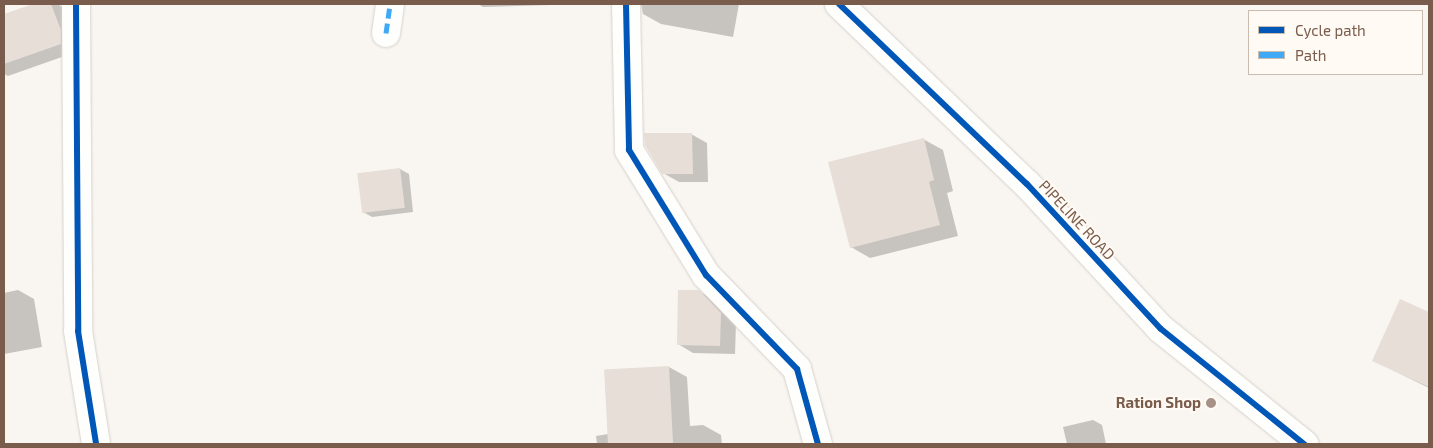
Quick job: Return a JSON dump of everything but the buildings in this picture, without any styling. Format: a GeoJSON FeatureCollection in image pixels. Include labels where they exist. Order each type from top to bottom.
{"type":"FeatureCollection","features":[{"type":"Feature","properties":{"kind":"street"},"geometry":{"type":"LineString","coordinates":[[76,4],[78,332],[96,444]]}},
{"type":"Feature","properties":{"kind":"street"},"geometry":{"type":"LineString","coordinates":[[386,33],[390,4]]}},
{"type":"Feature","properties":{"kind":"street"},"geometry":{"type":"LineString","coordinates":[[626,4],[629,150],[706,275],[797,369],[818,444]]}},
{"type":"Feature","properties":{"kind":"street","name":"PIPELINE ROAD"},"geometry":{"type":"LineString","coordinates":[[838,4],[1027,184],[1161,329],[1304,444]]}},
{"type":"Feature","properties":{"kind":"marked path"},"geometry":{"type":"LineString","coordinates":[[386,33],[390,4]]}},
{"type":"Feature","properties":{"kind":"cycle path"},"geometry":{"type":"LineString","coordinates":[[76,4],[78,331],[96,444]]}},
{"type":"Feature","properties":{"kind":"cycle path"},"geometry":{"type":"LineString","coordinates":[[626,4],[629,150],[706,275],[797,369],[818,444]]}},
{"type":"Feature","properties":{"kind":"cycle path"},"geometry":{"type":"LineString","coordinates":[[839,4],[1027,184],[1161,329],[1304,444]]}},
{"type":"Feature","properties":{"kind":"place","name":"Ration Shop"},"geometry":{"type":"Point","coordinates":[1211,403]}}]}
